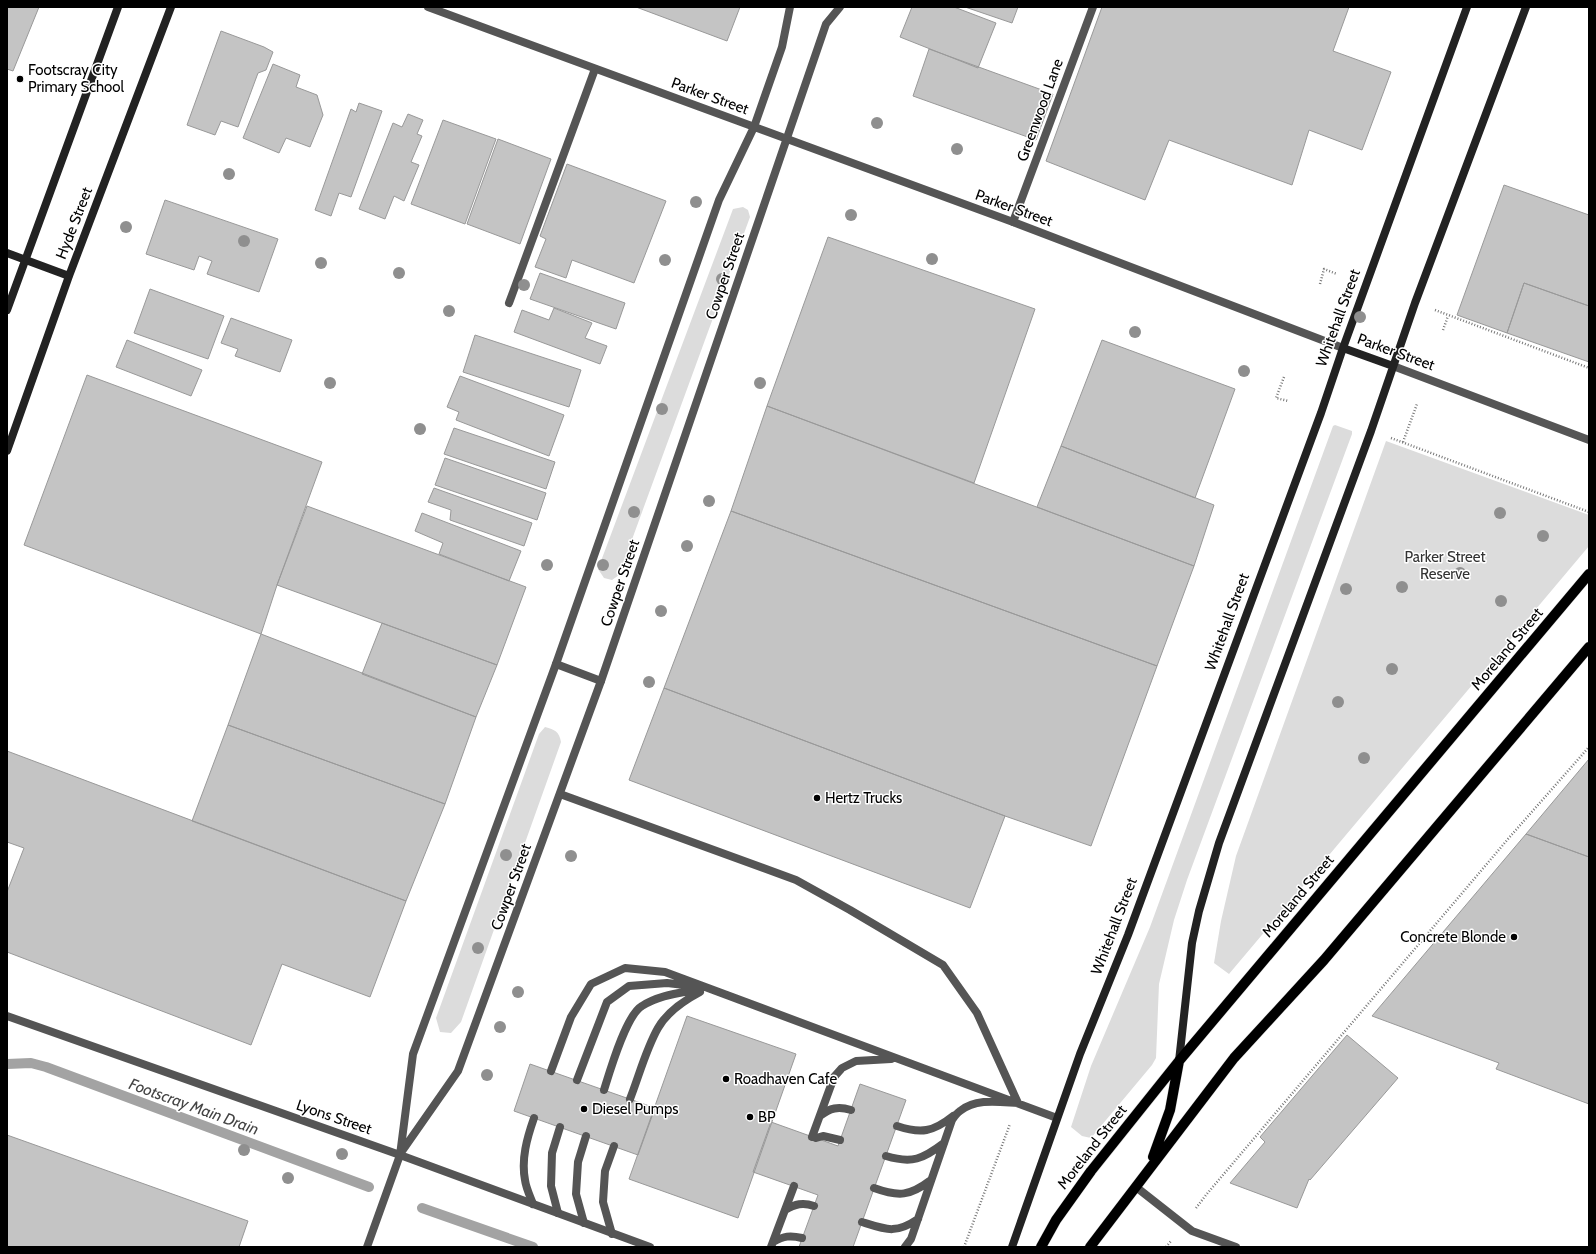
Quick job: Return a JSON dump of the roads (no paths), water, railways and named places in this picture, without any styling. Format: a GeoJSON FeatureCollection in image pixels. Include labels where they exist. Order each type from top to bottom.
{"type":"FeatureCollection","features":[{"type":"Feature","properties":{"kind":"main road"},"geometry":{"type":"LineString","coordinates":[[7,310],[118,7]]}},
{"type":"Feature","properties":{"kind":"main road","name":"Hyde Street"},"geometry":{"type":"LineString","coordinates":[[7,452],[68,276],[171,7]]}},
{"type":"Feature","properties":{"kind":"main road","name":"Whitehall Street"},"geometry":{"type":"LineString","coordinates":[[1012,1247],[1080,1054],[1128,935],[1321,413],[1343,348],[1467,7]]}},
{"type":"Feature","properties":{"kind":"main road"},"geometry":{"type":"LineString","coordinates":[[1138,1184],[1153,1157],[1172,1104],[1179,1061],[1192,943],[1199,911],[1219,843],[1368,438],[1415,303],[1526,7]]}},
{"type":"Feature","properties":{"kind":"main road"},"geometry":{"type":"LineString","coordinates":[[7,253],[68,276]]}},
{"type":"Feature","properties":{"kind":"main road","name":"Parker Street"},"geometry":{"type":"LineString","coordinates":[[1343,348],[1393,366]]}},
{"type":"Feature","properties":{"kind":"main road","name":"Moreland Street"},"geometry":{"type":"LineString","coordinates":[[1041,1247],[1056,1220],[1091,1171],[1179,1061],[1589,574]]}},
{"type":"Feature","properties":{"kind":"main road"},"geometry":{"type":"LineString","coordinates":[[1090,1247],[1234,1058],[1324,960],[1589,647]]}},
{"type":"Feature","properties":{"kind":"street","name":"Parker Street"},"geometry":{"type":"LineString","coordinates":[[428,7],[1013,222],[1343,348]]}},
{"type":"Feature","properties":{"kind":"street","name":"Cowper Street"},"geometry":{"type":"LineString","coordinates":[[367,1247],[400,1155],[413,1054],[556,664],[718,200],[754,127],[782,47],[790,7]]}},
{"type":"Feature","properties":{"kind":"street","name":"Cowper Street"},"geometry":{"type":"LineString","coordinates":[[400,1155],[458,1071],[601,681],[826,24],[840,7]]}},
{"type":"Feature","properties":{"kind":"street","name":"Greenwood Lane"},"geometry":{"type":"LineString","coordinates":[[1013,222],[1093,7]]}},
{"type":"Feature","properties":{"kind":"street"},"geometry":{"type":"LineString","coordinates":[[508,303],[595,69]]}},
{"type":"Feature","properties":{"kind":"street","name":"Parker Street"},"geometry":{"type":"LineString","coordinates":[[1393,366],[1589,440]]}},
{"type":"Feature","properties":{"kind":"street"},"geometry":{"type":"LineString","coordinates":[[556,664],[601,681]]}},
{"type":"Feature","properties":{"kind":"street"},"geometry":{"type":"LineString","coordinates":[[560,794],[796,880],[943,965],[977,1014],[1018,1103]]}},
{"type":"Feature","properties":{"kind":"street"},"geometry":{"type":"LineString","coordinates":[[551,1071],[571,1017],[591,984],[625,968],[665,972],[1057,1118]]}},
{"type":"Feature","properties":{"kind":"street"},"geometry":{"type":"LineString","coordinates":[[577,1080],[607,1002],[629,986],[667,983],[708,988]]}},
{"type":"Feature","properties":{"kind":"street"},"geometry":{"type":"LineString","coordinates":[[604,1090],[630,1019],[641,1006],[669,995],[708,988]]}},
{"type":"Feature","properties":{"kind":"street"},"geometry":{"type":"LineString","coordinates":[[630,1099],[658,1026],[687,999],[708,988]]}},
{"type":"Feature","properties":{"kind":"street","name":"Lyons Street"},"geometry":{"type":"LineString","coordinates":[[7,1016],[400,1155],[650,1247]]}},
{"type":"Feature","properties":{"kind":"street"},"geometry":{"type":"LineString","coordinates":[[840,1140],[823,1136],[814,1138],[834,1077],[842,1068],[856,1061],[898,1059]]}},
{"type":"Feature","properties":{"kind":"street"},"geometry":{"type":"LineString","coordinates":[[897,1126],[923,1132],[941,1126],[960,1111],[974,1104],[991,1102],[1018,1103]]}},
{"type":"Feature","properties":{"kind":"street"},"geometry":{"type":"LineString","coordinates":[[820,1116],[827,1110],[835,1107],[843,1107],[851,1110]]}},
{"type":"Feature","properties":{"kind":"street"},"geometry":{"type":"LineString","coordinates":[[905,1247],[911,1239],[952,1120],[960,1111]]}},
{"type":"Feature","properties":{"kind":"street"},"geometry":{"type":"LineString","coordinates":[[533,1204],[525,1179],[525,1144],[534,1118]]}},
{"type":"Feature","properties":{"kind":"street"},"geometry":{"type":"LineString","coordinates":[[558,1213],[551,1186],[552,1153],[560,1127]]}},
{"type":"Feature","properties":{"kind":"street"},"geometry":{"type":"LineString","coordinates":[[584,1223],[576,1194],[578,1162],[586,1136]]}},
{"type":"Feature","properties":{"kind":"street"},"geometry":{"type":"LineString","coordinates":[[886,1156],[898,1160],[914,1160],[928,1155],[944,1143]]}},
{"type":"Feature","properties":{"kind":"street"},"geometry":{"type":"LineString","coordinates":[[612,1234],[603,1202],[605,1171],[614,1146]]}},
{"type":"Feature","properties":{"kind":"street"},"geometry":{"type":"LineString","coordinates":[[874,1188],[888,1193],[902,1194],[918,1190],[931,1180]]}},
{"type":"Feature","properties":{"kind":"street"},"geometry":{"type":"LineString","coordinates":[[1138,1184],[1192,1231],[1236,1247]]}},
{"type":"Feature","properties":{"kind":"street"},"geometry":{"type":"LineString","coordinates":[[772,1245],[794,1186]]}},
{"type":"Feature","properties":{"kind":"street"},"geometry":{"type":"LineString","coordinates":[[785,1210],[793,1205],[801,1203],[814,1206]]}},
{"type":"Feature","properties":{"kind":"street"},"geometry":{"type":"LineString","coordinates":[[862,1222],[891,1230],[905,1227],[918,1219]]}},
{"type":"Feature","properties":{"kind":"street"},"geometry":{"type":"LineString","coordinates":[[772,1245],[782,1237],[790,1235],[802,1238]]}},
{"type":"Feature","properties":{"kind":"waterway","name":"Footscray Main Drain"},"geometry":{"type":"LineString","coordinates":[[7,1064],[31,1063],[46,1067],[369,1187]]}},
{"type":"Feature","properties":{"kind":"waterway","name":"Footscray Main Drain"},"geometry":{"type":"LineString","coordinates":[[422,1208],[533,1247]]}},
{"type":"Feature","properties":{"kind":"place","name":"Footscray City Primary School"},"geometry":{"type":"Point","coordinates":[20,79]}},
{"type":"Feature","properties":{"kind":"place","name":"Hertz Trucks"},"geometry":{"type":"Point","coordinates":[817,798]}},
{"type":"Feature","properties":{"kind":"place","name":"Concrete Blonde"},"geometry":{"type":"Point","coordinates":[1514,937]}},
{"type":"Feature","properties":{"kind":"place","name":"Roadhaven Cafe"},"geometry":{"type":"Point","coordinates":[726,1079]}},
{"type":"Feature","properties":{"kind":"place","name":"Diesel Pumps"},"geometry":{"type":"Point","coordinates":[584,1109]}},
{"type":"Feature","properties":{"kind":"place","name":"BP"},"geometry":{"type":"Point","coordinates":[750,1117]}},
{"type":"Feature","properties":{"kind":"park label","name":"Parker Street Reserve"},"geometry":{"type":"Point","coordinates":[1445,566]}}]}
